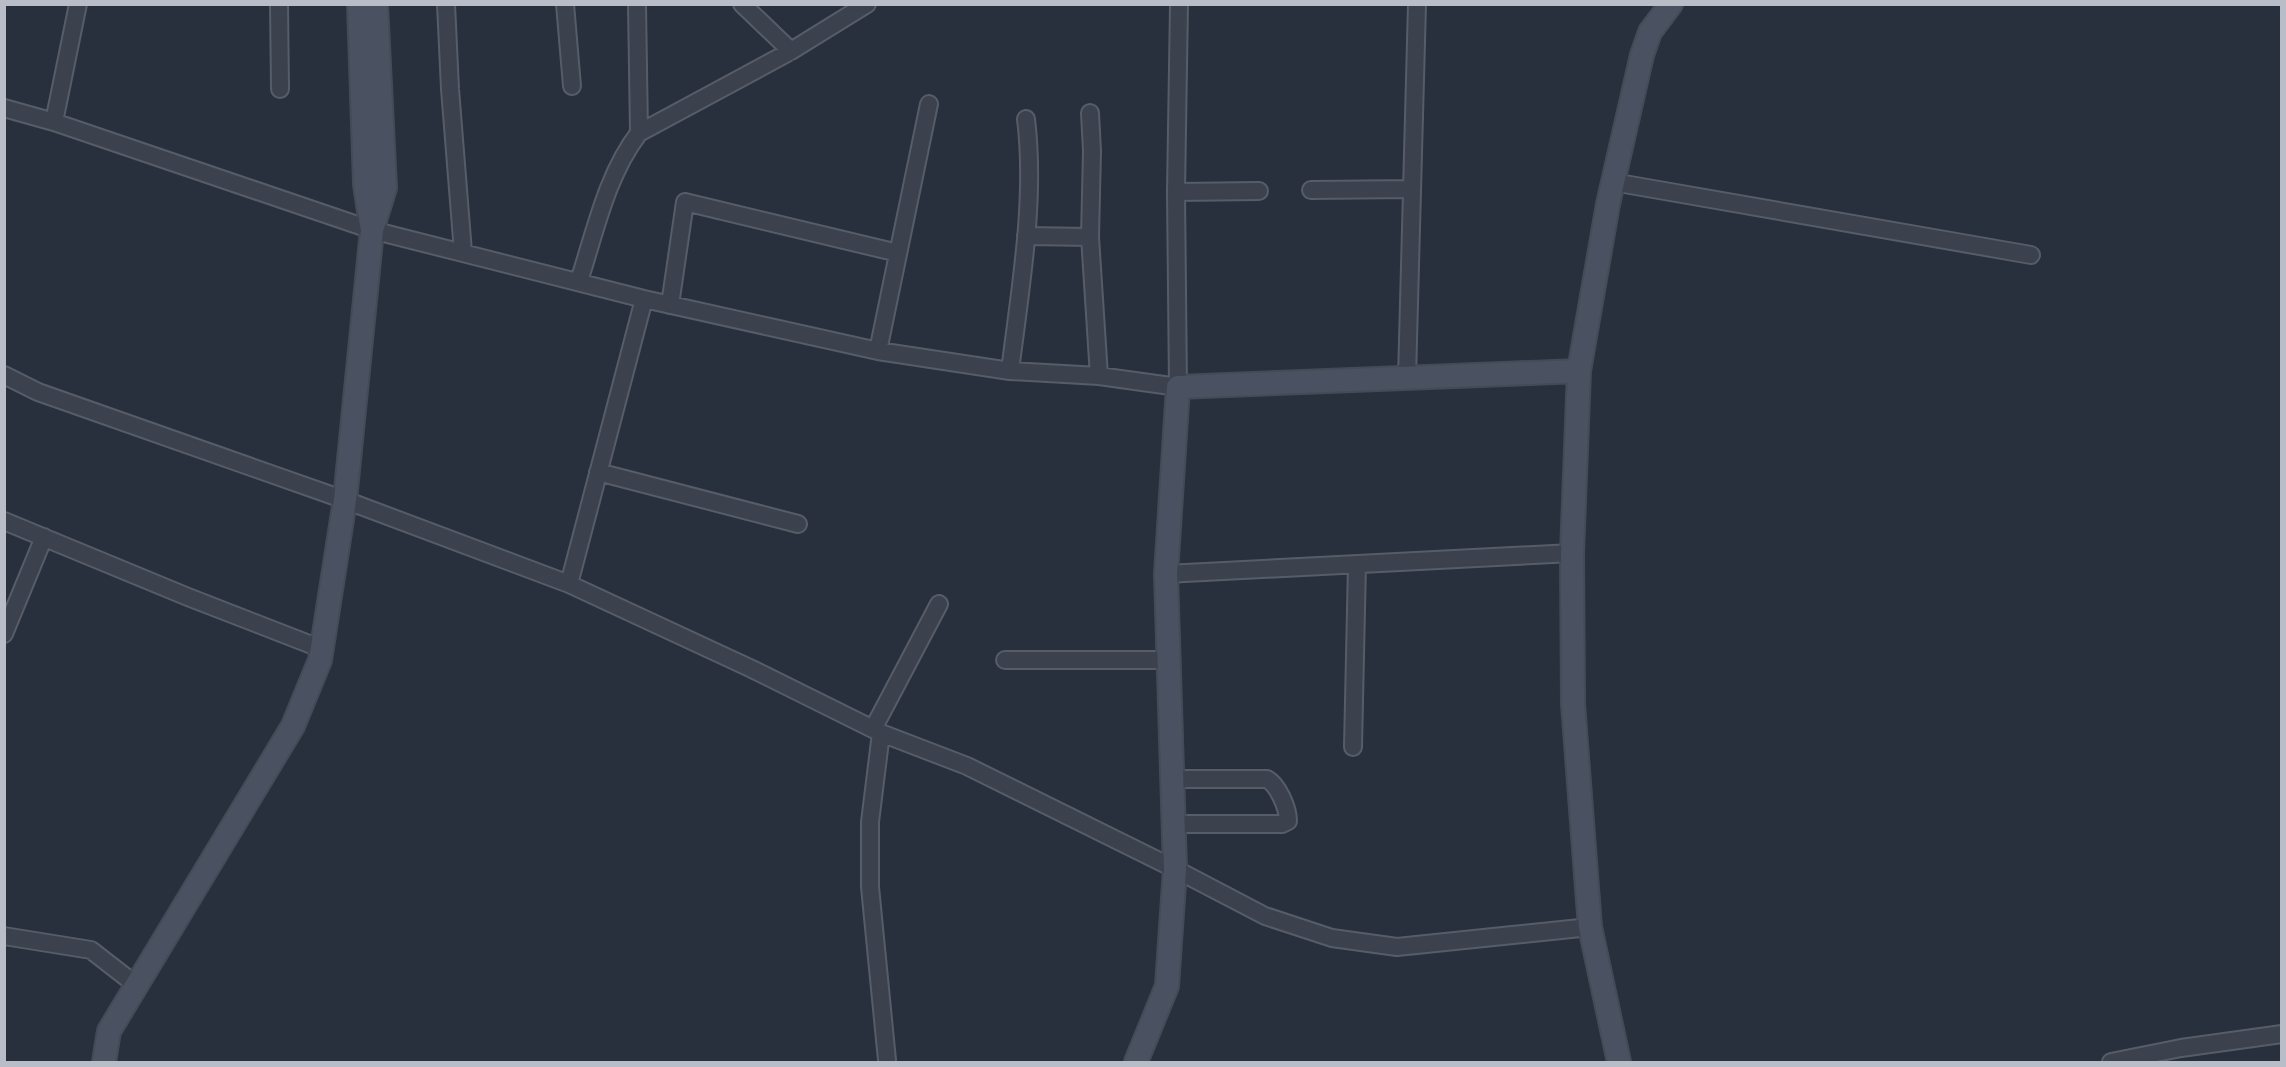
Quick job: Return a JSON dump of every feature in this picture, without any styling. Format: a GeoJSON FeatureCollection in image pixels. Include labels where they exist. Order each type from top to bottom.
{"type":"FeatureCollection","features":[{"type":"Feature","properties":{"kind":"street"},"geometry":{"type":"LineString","coordinates":[[54,122],[78,4]]}},
{"type":"Feature","properties":{"kind":"street"},"geometry":{"type":"LineString","coordinates":[[279,4],[280,89]]}},
{"type":"Feature","properties":{"kind":"street"},"geometry":{"type":"LineString","coordinates":[[359,4],[365,184],[372,230]]}},
{"type":"Feature","properties":{"kind":"street"},"geometry":{"type":"LineString","coordinates":[[104,1062],[109,1031],[292,726],[320,660],[345,500],[372,230],[386,188],[376,4]]}},
{"type":"Feature","properties":{"kind":"street"},"geometry":{"type":"LineString","coordinates":[[446,4],[463,252]]}},
{"type":"Feature","properties":{"kind":"street"},"geometry":{"type":"LineString","coordinates":[[565,4],[572,86]]}},
{"type":"Feature","properties":{"kind":"street"},"geometry":{"type":"LineString","coordinates":[[637,4],[639,134]]}},
{"type":"Feature","properties":{"kind":"street"},"geometry":{"type":"LineString","coordinates":[[742,4],[791,51]]}},
{"type":"Feature","properties":{"kind":"street"},"geometry":{"type":"LineString","coordinates":[[579,281],[609,188],[639,134],[791,51],[867,4]]}},
{"type":"Feature","properties":{"kind":"street"},"geometry":{"type":"LineString","coordinates":[[1136,1062],[1167,986],[1175,869],[1166,574],[1178,387],[1176,192],[1179,4]]}},
{"type":"Feature","properties":{"kind":"street"},"geometry":{"type":"LineString","coordinates":[[1407,378],[1417,4]]}},
{"type":"Feature","properties":{"kind":"street"},"geometry":{"type":"LineString","coordinates":[[1619,1062],[1590,927],[1573,704],[1572,553],[1579,371],[1613,182],[1642,55],[1650,32],[1671,4]]}},
{"type":"Feature","properties":{"kind":"street"},"geometry":{"type":"LineString","coordinates":[[878,351],[929,104]]}},
{"type":"Feature","properties":{"kind":"street"},"geometry":{"type":"LineString","coordinates":[[4,108],[54,122],[372,230],[644,299],[878,351],[1010,371],[1099,376],[1178,387],[1579,371]]}},
{"type":"Feature","properties":{"kind":"street"},"geometry":{"type":"LineString","coordinates":[[1090,113],[1092,151],[1090,237],[1099,376]]}},
{"type":"Feature","properties":{"kind":"street"},"geometry":{"type":"LineString","coordinates":[[1010,371],[1026,236],[1028,140],[1026,118]]}},
{"type":"Feature","properties":{"kind":"street"},"geometry":{"type":"LineString","coordinates":[[1613,182],[2031,255]]}},
{"type":"Feature","properties":{"kind":"street"},"geometry":{"type":"LineString","coordinates":[[1311,190],[1411,189]]}},
{"type":"Feature","properties":{"kind":"street"},"geometry":{"type":"LineString","coordinates":[[1176,192],[1259,191]]}},
{"type":"Feature","properties":{"kind":"street"},"geometry":{"type":"LineString","coordinates":[[670,305],[685,202],[898,254]]}},
{"type":"Feature","properties":{"kind":"street"},"geometry":{"type":"LineString","coordinates":[[1026,236],[1090,237]]}},
{"type":"Feature","properties":{"kind":"street"},"geometry":{"type":"LineString","coordinates":[[569,584],[644,299]]}},
{"type":"Feature","properties":{"kind":"street"},"geometry":{"type":"LineString","coordinates":[[4,375],[38,392],[345,500],[569,584],[752,669],[877,731],[967,766],[1265,916],[1332,938],[1397,947],[1590,927]]}},
{"type":"Feature","properties":{"kind":"street"},"geometry":{"type":"LineString","coordinates":[[598,472],[798,524]]}},
{"type":"Feature","properties":{"kind":"street"},"geometry":{"type":"LineString","coordinates":[[4,521],[322,649]]}},
{"type":"Feature","properties":{"kind":"street"},"geometry":{"type":"LineString","coordinates":[[4,634],[11,600],[44,537]]}},
{"type":"Feature","properties":{"kind":"street"},"geometry":{"type":"LineString","coordinates":[[1166,574],[1572,553]]}},
{"type":"Feature","properties":{"kind":"street"},"geometry":{"type":"LineString","coordinates":[[1353,747],[1357,564]]}},
{"type":"Feature","properties":{"kind":"street"},"geometry":{"type":"LineString","coordinates":[[886,1060],[870,887],[870,822],[877,731],[939,604]]}},
{"type":"Feature","properties":{"kind":"street"},"geometry":{"type":"LineString","coordinates":[[1005,660],[1168,660]]}},
{"type":"Feature","properties":{"kind":"street"},"geometry":{"type":"LineString","coordinates":[[1172,779],[1267,779],[1278,792],[1288,816],[1288,821],[1282,824],[1174,824]]}},
{"type":"Feature","properties":{"kind":"street"},"geometry":{"type":"LineString","coordinates":[[4,936],[91,950],[136,985]]}},
{"type":"Feature","properties":{"kind":"street"},"geometry":{"type":"LineString","coordinates":[[2111,1062],[2182,1055],[2282,1034]]}}]}
